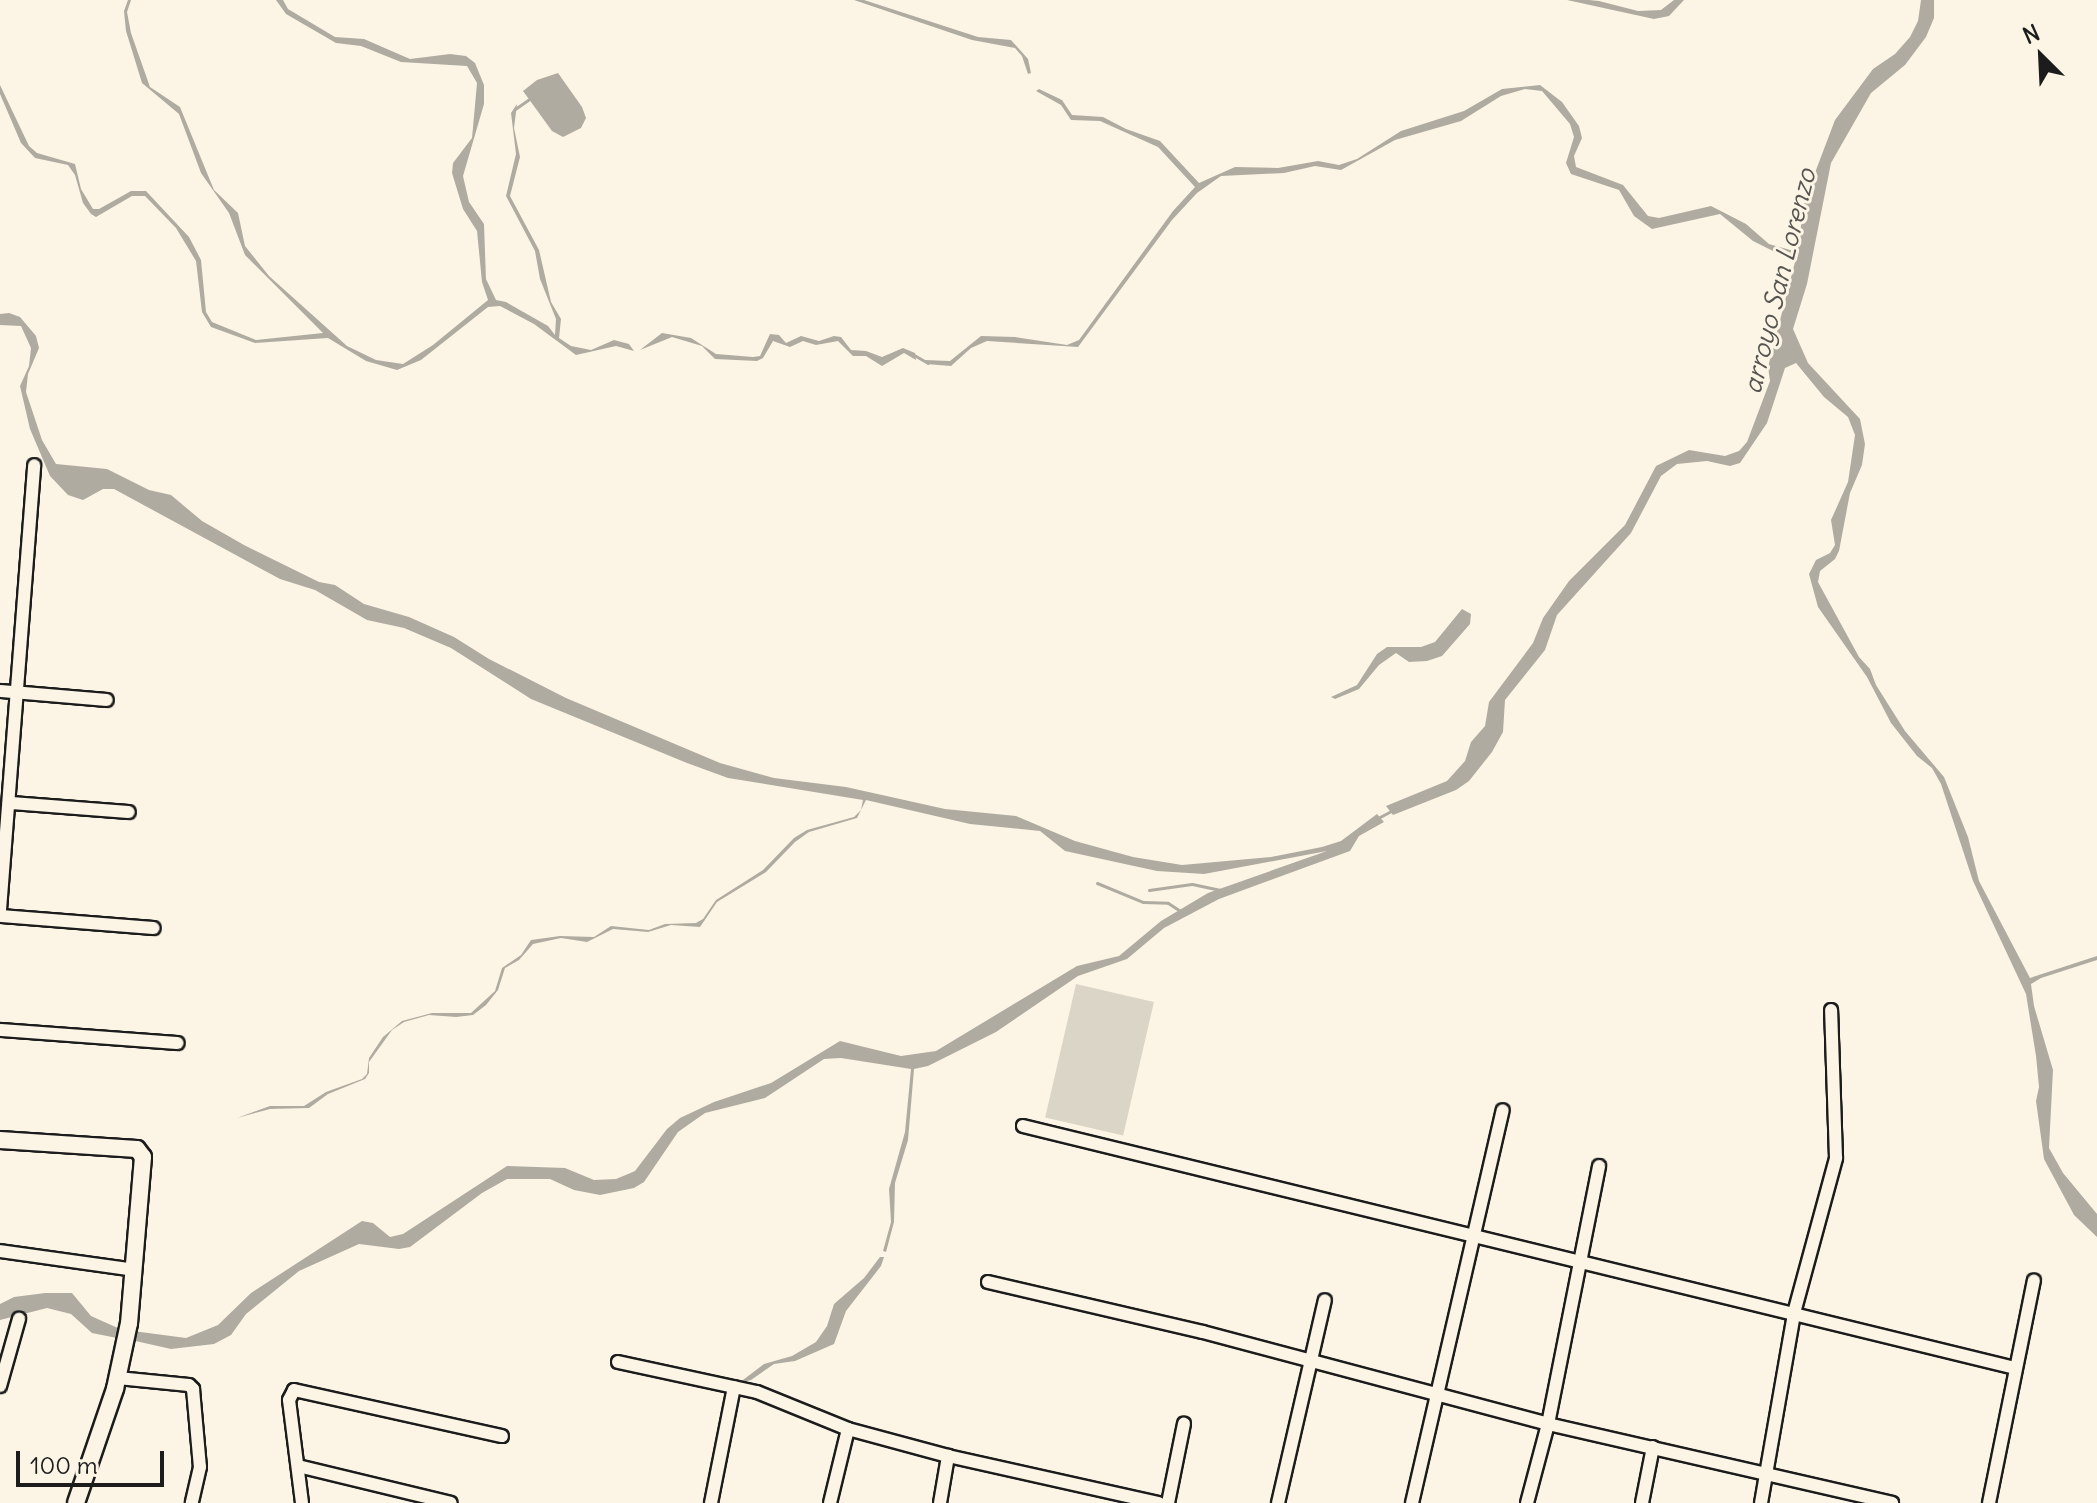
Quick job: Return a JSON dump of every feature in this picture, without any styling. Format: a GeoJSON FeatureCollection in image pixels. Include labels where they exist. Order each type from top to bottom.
{"type":"FeatureCollection","features":[{"type":"Feature","properties":{"kind":"street"},"geometry":{"type":"LineString","coordinates":[[34,465],[11,803],[0,913],[154,928]]}},
{"type":"Feature","properties":{"kind":"street"},"geometry":{"type":"LineString","coordinates":[[0,691],[107,700]]}},
{"type":"Feature","properties":{"kind":"street"},"geometry":{"type":"LineString","coordinates":[[11,803],[129,812]]}},
{"type":"Feature","properties":{"kind":"street"},"geometry":{"type":"LineString","coordinates":[[1761,1503],[1794,1313],[1836,1158],[1831,1010]]}},
{"type":"Feature","properties":{"kind":"street"},"geometry":{"type":"LineString","coordinates":[[0,1030],[178,1043]]}},
{"type":"Feature","properties":{"kind":"street"},"geometry":{"type":"LineString","coordinates":[[1412,1503],[1503,1110]]}},
{"type":"Feature","properties":{"kind":"street"},"geometry":{"type":"LineString","coordinates":[[1023,1126],[2015,1368]]}},
{"type":"Feature","properties":{"kind":"street"},"geometry":{"type":"LineString","coordinates":[[0,1140],[141,1152],[129,1323],[118,1378],[76,1503]]}},
{"type":"Feature","properties":{"kind":"street"},"geometry":{"type":"LineString","coordinates":[[1527,1503],[1548,1424],[1599,1166]]}},
{"type":"Feature","properties":{"kind":"street"},"geometry":{"type":"LineString","coordinates":[[0,1251],[135,1270]]}},
{"type":"Feature","properties":{"kind":"street"},"geometry":{"type":"LineString","coordinates":[[1989,1503],[2034,1280]]}},
{"type":"Feature","properties":{"kind":"street"},"geometry":{"type":"LineString","coordinates":[[988,1282],[1090,1304],[1548,1424],[1768,1472],[1892,1503]]}},
{"type":"Feature","properties":{"kind":"street"},"geometry":{"type":"LineString","coordinates":[[1278,1503],[1325,1300]]}},
{"type":"Feature","properties":{"kind":"street"},"geometry":{"type":"LineString","coordinates":[[0,1386],[19,1319]]}},
{"type":"Feature","properties":{"kind":"street"},"geometry":{"type":"LineString","coordinates":[[618,1362],[734,1387],[848,1429],[948,1456],[1159,1503]]}},
{"type":"Feature","properties":{"kind":"street"},"geometry":{"type":"LineString","coordinates":[[118,1378],[189,1385],[193,1389],[200,1467],[192,1503]]}},
{"type":"Feature","properties":{"kind":"street"},"geometry":{"type":"LineString","coordinates":[[711,1503],[734,1387]]}},
{"type":"Feature","properties":{"kind":"street"},"geometry":{"type":"LineString","coordinates":[[302,1503],[289,1400],[294,1390],[502,1436]]}},
{"type":"Feature","properties":{"kind":"street"},"geometry":{"type":"LineString","coordinates":[[1168,1503],[1184,1424]]}},
{"type":"Feature","properties":{"kind":"street"},"geometry":{"type":"LineString","coordinates":[[830,1503],[848,1429]]}},
{"type":"Feature","properties":{"kind":"street"},"geometry":{"type":"LineString","coordinates":[[1642,1503],[1653,1447]]}},
{"type":"Feature","properties":{"kind":"street"},"geometry":{"type":"LineString","coordinates":[[940,1503],[948,1456]]}},
{"type":"Feature","properties":{"kind":"street"},"geometry":{"type":"LineString","coordinates":[[298,1466],[451,1503]]}},
{"type":"Feature","properties":{"kind":"shaded area"},"geometry":{"type":"Polygon","coordinates":[[[128,0],[131,0],[127,12],[131,33],[150,87],[180,107],[214,190],[238,213],[245,246],[269,276],[347,346],[376,360],[403,364],[433,345],[488,300],[482,282],[477,231],[463,209],[452,173],[453,163],[472,138],[477,83],[467,66],[401,62],[361,46],[336,43],[286,14],[276,0],[283,0],[288,9],[335,37],[364,39],[410,59],[450,54],[466,56],[475,63],[484,85],[484,104],[463,176],[469,202],[484,224],[486,279],[496,300],[506,302],[548,326],[555,335],[556,319],[540,279],[535,251],[506,196],[516,154],[511,113],[517,104],[514,128],[520,157],[510,196],[539,250],[551,302],[561,319],[559,338],[571,346],[591,350],[614,340],[629,344],[634,351],[616,346],[576,355],[534,324],[500,306],[488,307],[421,360],[397,370],[366,361],[328,338],[255,343],[211,327],[202,312],[196,261],[176,228],[145,196],[132,196],[96,217],[91,214],[83,203],[75,175],[68,165],[35,158],[21,143],[0,94],[0,85],[29,146],[37,153],[75,164],[81,189],[93,209],[99,209],[131,191],[146,191],[189,237],[201,260],[206,312],[212,322],[256,340],[323,333],[245,255],[229,213],[201,173],[179,114],[142,83],[126,31],[124,11],[128,0]]]}},
{"type":"Feature","properties":{"kind":"shaded area"},"geometry":{"type":"Polygon","coordinates":[[[854,0],[864,0],[978,37],[1011,40],[1028,59],[1031,73],[1028,74],[1022,56],[1015,48],[972,40],[854,0]]]}},
{"type":"Feature","properties":{"kind":"shaded area"},"geometry":{"type":"Polygon","coordinates":[[[1567,0],[1599,1],[1638,11],[1661,10],[1674,0],[1684,0],[1669,16],[1654,19],[1567,0]]]}},
{"type":"Feature","properties":{"kind":"shaded area"},"geometry":{"type":"Polygon","coordinates":[[[1921,0],[1934,0],[1934,18],[1926,37],[1905,65],[1871,93],[1831,163],[1807,284],[1793,329],[1808,363],[1860,419],[1865,444],[1862,465],[1850,493],[1839,551],[1835,559],[1820,571],[1818,582],[1859,657],[1870,669],[1876,685],[1905,731],[1944,777],[1968,837],[1979,881],[2030,978],[2097,956],[2097,960],[2031,984],[2034,1006],[2053,1070],[2049,1148],[2063,1173],[2097,1214],[2097,1237],[2074,1215],[2044,1159],[2036,1101],[2039,1087],[2036,1056],[2026,994],[1973,881],[1941,784],[1932,768],[1917,756],[1891,723],[1867,677],[1818,607],[1809,574],[1816,560],[1830,553],[1835,545],[1831,520],[1848,482],[1855,435],[1848,417],[1824,397],[1796,363],[1785,368],[1767,423],[1740,463],[1730,466],[1707,461],[1677,464],[1661,476],[1631,533],[1557,615],[1545,650],[1505,700],[1503,732],[1469,781],[1456,790],[1393,815],[1386,806],[1447,781],[1465,761],[1471,742],[1485,726],[1489,702],[1533,643],[1543,618],[1569,581],[1625,525],[1656,466],[1689,450],[1725,456],[1739,451],[1747,442],[1770,381],[1768,367],[1795,262],[1753,241],[1720,214],[1652,229],[1634,216],[1619,190],[1571,174],[1566,163],[1574,137],[1570,124],[1542,91],[1525,89],[1501,96],[1461,121],[1395,140],[1341,170],[1315,166],[1284,173],[1221,176],[1197,193],[1172,220],[1078,347],[987,341],[971,348],[951,366],[926,364],[925,360],[950,361],[981,336],[1015,337],[1067,345],[1079,340],[1173,211],[1195,187],[1158,147],[1100,121],[1071,120],[1061,105],[1036,91],[1039,89],[1062,100],[1072,115],[1103,117],[1160,141],[1199,183],[1235,167],[1278,168],[1318,161],[1339,165],[1357,159],[1401,131],[1464,111],[1502,89],[1540,85],[1562,102],[1579,126],[1582,138],[1574,156],[1576,167],[1623,185],[1648,216],[1659,218],[1711,206],[1746,224],[1769,244],[1797,252],[1805,199],[1835,120],[1873,69],[1895,54],[1910,37],[1918,21],[1921,0]]]}},
{"type":"Feature","properties":{"kind":"shaded area"},"geometry":{"type":"Polygon","coordinates":[[[558,73],[582,107],[586,118],[581,128],[563,137],[552,131],[523,91],[537,80],[558,73]]]}},
{"type":"Feature","properties":{"kind":"shaded area"},"geometry":{"type":"Polygon","coordinates":[[[0,314],[20,317],[36,336],[39,348],[28,374],[26,392],[42,440],[56,464],[107,469],[149,490],[171,495],[202,521],[244,545],[319,582],[335,585],[364,604],[409,617],[454,637],[489,659],[566,698],[720,763],[774,778],[846,787],[945,809],[1016,816],[1075,841],[1133,857],[1182,865],[1271,857],[1322,847],[1341,841],[1377,814],[1384,822],[1359,836],[1350,851],[1219,899],[1164,928],[1127,959],[1078,976],[996,1032],[928,1066],[914,1069],[908,1140],[895,1183],[894,1222],[886,1252],[883,1251],[891,1222],[889,1189],[905,1132],[911,1069],[841,1058],[824,1059],[765,1098],[705,1113],[678,1132],[644,1182],[634,1188],[600,1195],[574,1190],[550,1179],[507,1179],[482,1193],[410,1247],[399,1249],[359,1244],[299,1271],[246,1314],[231,1335],[214,1344],[171,1349],[131,1340],[133,1331],[186,1338],[218,1325],[251,1293],[362,1221],[373,1223],[390,1237],[403,1234],[507,1166],[565,1168],[594,1180],[616,1179],[628,1174],[635,1171],[667,1129],[680,1118],[714,1102],[771,1083],[840,1041],[901,1056],[936,1051],[1077,966],[1119,956],[1161,921],[1208,893],[1327,851],[1204,874],[1157,871],[1065,851],[1040,831],[970,824],[866,800],[861,810],[863,800],[728,778],[687,763],[531,699],[451,648],[404,628],[367,620],[315,590],[280,579],[114,489],[103,489],[83,500],[68,495],[50,476],[30,429],[20,386],[29,366],[31,348],[21,326],[0,325],[0,314]]]}},
{"type":"Feature","properties":{"kind":"shaded area"},"geometry":{"type":"Polygon","coordinates":[[[662,333],[691,338],[716,354],[753,357],[760,356],[770,334],[779,335],[786,343],[801,336],[819,341],[834,336],[841,337],[851,350],[882,357],[903,348],[915,353],[916,360],[904,353],[882,366],[866,356],[853,356],[838,341],[816,345],[803,341],[790,347],[773,341],[763,358],[757,361],[715,359],[702,346],[672,337],[640,350],[662,333]]]}},
{"type":"Feature","properties":{"kind":"shaded area"},"geometry":{"type":"Polygon","coordinates":[[[1462,609],[1471,614],[1470,624],[1442,656],[1409,662],[1396,653],[1379,665],[1359,689],[1335,699],[1331,697],[1357,685],[1377,654],[1387,647],[1421,647],[1435,642],[1462,609]]]}},
{"type":"Feature","properties":{"kind":"shaded area"},"geometry":{"type":"Polygon","coordinates":[[[861,810],[857,818],[809,832],[795,842],[766,872],[717,902],[700,927],[671,925],[648,932],[613,929],[587,942],[561,938],[533,944],[519,960],[505,968],[498,990],[473,1015],[429,1015],[404,1022],[392,1030],[369,1062],[369,1073],[365,1079],[328,1094],[309,1108],[270,1109],[237,1118],[270,1106],[304,1106],[326,1092],[362,1079],[367,1074],[369,1058],[383,1037],[402,1021],[432,1013],[471,1013],[495,991],[502,968],[521,955],[531,940],[560,936],[594,937],[611,926],[649,930],[665,924],[696,923],[703,919],[716,900],[763,870],[794,838],[807,830],[854,817],[861,810]]]}},
{"type":"Feature","properties":{"kind":"shaded area"},"geometry":{"type":"Polygon","coordinates":[[[1076,984],[1154,1002],[1123,1135],[1045,1117],[1076,984]]]}},
{"type":"Feature","properties":{"kind":"shaded area"},"geometry":{"type":"Polygon","coordinates":[[[880,1257],[884,1257],[881,1266],[846,1311],[834,1344],[795,1361],[774,1364],[751,1380],[739,1383],[764,1364],[792,1356],[816,1342],[827,1326],[834,1304],[864,1278],[880,1257]]]}},
{"type":"Feature","properties":{"kind":"shaded area"},"geometry":{"type":"Polygon","coordinates":[[[72,1293],[91,1316],[120,1329],[117,1338],[92,1333],[71,1314],[47,1308],[0,1320],[0,1304],[14,1297],[72,1293]]]}},
{"type":"Feature","properties":{"kind":"waterway"},"geometry":{"type":"LineString","coordinates":[[515,109],[532,97]]}},
{"type":"Feature","properties":{"kind":"waterway"},"geometry":{"type":"LineString","coordinates":[[914,355],[928,363]]}},
{"type":"Feature","properties":{"kind":"waterway","name":"arroyo San Lorenzo"},"geometry":{"type":"LineString","coordinates":[[1378,818],[1393,810]]}},
{"type":"Feature","properties":{"kind":"waterway"},"geometry":{"type":"LineString","coordinates":[[1097,883],[1143,902],[1168,903],[1182,912]]}},
{"type":"Feature","properties":{"kind":"waterway"},"geometry":{"type":"LineString","coordinates":[[1149,890],[1192,884],[1220,890]]}}]}
